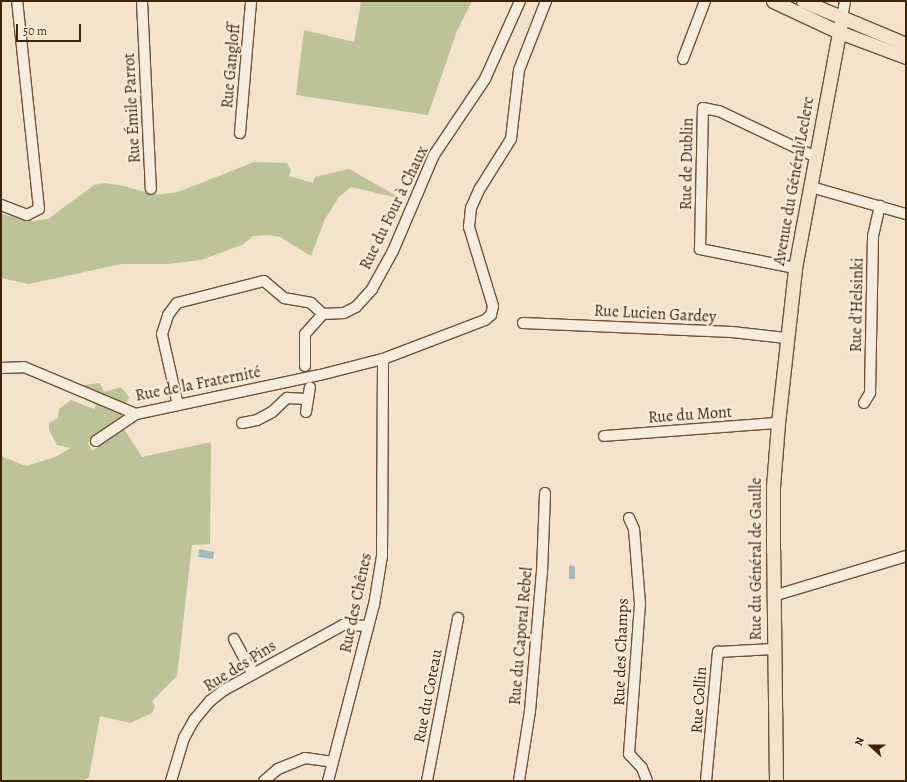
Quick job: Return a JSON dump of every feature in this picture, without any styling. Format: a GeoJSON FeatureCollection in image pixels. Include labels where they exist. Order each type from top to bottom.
{"type":"FeatureCollection","features":[{"type":"Feature","properties":{"kind":"main road"},"geometry":{"type":"LineString","coordinates":[[773,1],[839,32],[906,57]]}},
{"type":"Feature","properties":{"kind":"main road"},"geometry":{"type":"LineString","coordinates":[[803,1],[906,44]]}},
{"type":"Feature","properties":{"kind":"main road","name":"Avenue du Général Leclerc"},"geometry":{"type":"LineString","coordinates":[[786,338],[795,268],[842,18]]}},
{"type":"Feature","properties":{"kind":"main road","name":"Rue du Général de Gaulle"},"geometry":{"type":"LineString","coordinates":[[776,781],[773,649],[773,486],[786,338]]}},
{"type":"Feature","properties":{"kind":"street"},"geometry":{"type":"LineString","coordinates":[[1,205],[27,215],[39,209],[17,1]]}},
{"type":"Feature","properties":{"kind":"street","name":"Rue Émile Parrot"},"geometry":{"type":"LineString","coordinates":[[142,1],[151,189]]}},
{"type":"Feature","properties":{"kind":"street","name":"Rue Gangloff"},"geometry":{"type":"LineString","coordinates":[[240,133],[252,1]]}},
{"type":"Feature","properties":{"kind":"street","name":"Rue du Four à Chaux"},"geometry":{"type":"LineString","coordinates":[[323,314],[344,313],[356,307],[372,289],[393,251],[434,155],[485,79],[520,1]]}},
{"type":"Feature","properties":{"kind":"street","name":"Rue de la Fraternité"},"geometry":{"type":"LineString","coordinates":[[1,368],[24,367],[136,414],[178,406],[383,359],[484,320],[491,315],[493,306],[470,227],[471,208],[479,190],[511,139],[519,70],[546,1]]}},
{"type":"Feature","properties":{"kind":"street"},"geometry":{"type":"LineString","coordinates":[[683,59],[705,1]]}},
{"type":"Feature","properties":{"kind":"street"},"geometry":{"type":"LineString","coordinates":[[842,18],[845,1]]}},
{"type":"Feature","properties":{"kind":"street","name":"Rue de Dublin"},"geometry":{"type":"LineString","coordinates":[[795,268],[700,249],[702,108],[719,111],[816,157]]}},
{"type":"Feature","properties":{"kind":"street"},"geometry":{"type":"LineString","coordinates":[[811,187],[906,214]]}},
{"type":"Feature","properties":{"kind":"street","name":"Rue d'Helsinki"},"geometry":{"type":"LineString","coordinates":[[864,403],[870,393],[874,236],[880,206]]}},
{"type":"Feature","properties":{"kind":"street"},"geometry":{"type":"LineString","coordinates":[[178,406],[162,334],[168,315],[177,303],[264,281],[284,298],[311,303],[323,314],[305,334],[305,366]]}},
{"type":"Feature","properties":{"kind":"street","name":"Rue Lucien Gardey"},"geometry":{"type":"LineString","coordinates":[[523,324],[732,332],[786,338]]}},
{"type":"Feature","properties":{"kind":"street","name":"Rue des Chênes"},"geometry":{"type":"LineString","coordinates":[[328,781],[368,626],[382,556],[383,359]]}},
{"type":"Feature","properties":{"kind":"street"},"geometry":{"type":"LineString","coordinates":[[306,412],[310,387]]}},
{"type":"Feature","properties":{"kind":"street"},"geometry":{"type":"LineString","coordinates":[[242,423],[257,420],[272,412],[287,398],[307,399]]}},
{"type":"Feature","properties":{"kind":"street"},"geometry":{"type":"LineString","coordinates":[[96,441],[136,414]]}},
{"type":"Feature","properties":{"kind":"street","name":"Rue du Mont"},"geometry":{"type":"LineString","coordinates":[[604,436],[778,423]]}},
{"type":"Feature","properties":{"kind":"street","name":"Rue du Caporal Rebel"},"geometry":{"type":"LineString","coordinates":[[519,781],[531,704],[545,493]]}},
{"type":"Feature","properties":{"kind":"street","name":"Rue des Champs"},"geometry":{"type":"LineString","coordinates":[[629,518],[634,529],[640,604],[634,708],[629,754],[642,768],[647,781]]}},
{"type":"Feature","properties":{"kind":"street"},"geometry":{"type":"LineString","coordinates":[[773,596],[906,556]]}},
{"type":"Feature","properties":{"kind":"street","name":"Rue du Coteau"},"geometry":{"type":"LineString","coordinates":[[426,781],[458,618]]}},
{"type":"Feature","properties":{"kind":"street","name":"Rue des Pins"},"geometry":{"type":"LineString","coordinates":[[171,781],[184,738],[194,720],[215,698],[253,674],[343,625],[368,626]]}},
{"type":"Feature","properties":{"kind":"street"},"geometry":{"type":"LineString","coordinates":[[234,639],[253,674]]}},
{"type":"Feature","properties":{"kind":"street","name":"Rue Collin"},"geometry":{"type":"LineString","coordinates":[[706,781],[718,652],[773,649]]}},
{"type":"Feature","properties":{"kind":"street"},"geometry":{"type":"LineString","coordinates":[[264,781],[278,769],[305,758],[333,762]]}},
{"type":"Feature","properties":{"kind":"green space"},"geometry":{"type":"Polygon","coordinates":[[[361,1],[472,1],[457,31],[428,115],[296,95],[304,30],[354,42],[361,1]]]}},
{"type":"Feature","properties":{"kind":"green space"},"geometry":{"type":"Polygon","coordinates":[[[254,162],[287,163],[291,170],[289,176],[313,183],[315,177],[349,169],[402,199],[351,187],[339,197],[325,219],[311,256],[280,237],[269,235],[253,236],[242,245],[201,260],[167,264],[121,264],[29,284],[1,278],[1,214],[32,221],[48,219],[94,185],[105,183],[124,186],[155,195],[178,192],[254,162]]]}},
{"type":"Feature","properties":{"kind":"green space"},"geometry":{"type":"Polygon","coordinates":[[[100,383],[104,392],[121,387],[129,397],[128,400],[124,404],[82,387],[84,385],[100,383]]]}},
{"type":"Feature","properties":{"kind":"green space"},"geometry":{"type":"Polygon","coordinates":[[[71,400],[94,409],[97,403],[103,406],[101,410],[104,406],[122,414],[121,418],[88,443],[92,451],[124,429],[142,457],[211,442],[210,544],[192,545],[177,676],[152,701],[155,706],[152,713],[130,723],[100,716],[89,777],[83,781],[1,781],[1,456],[26,466],[55,457],[71,448],[57,445],[49,430],[49,423],[58,418],[59,409],[71,400]]]}},
{"type":"Feature","properties":{"kind":"water"},"geometry":{"type":"Polygon","coordinates":[[[199,549],[214,552],[213,559],[198,557],[199,549]]]}},
{"type":"Feature","properties":{"kind":"water"},"geometry":{"type":"Polygon","coordinates":[[[571,565],[575,567],[575,579],[569,579],[569,567],[571,565]]]}}]}
